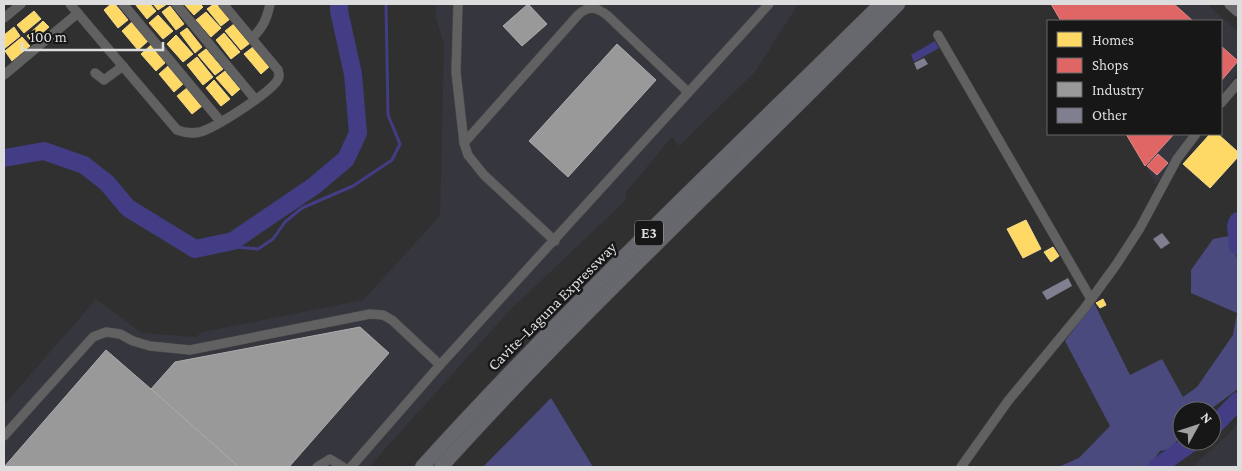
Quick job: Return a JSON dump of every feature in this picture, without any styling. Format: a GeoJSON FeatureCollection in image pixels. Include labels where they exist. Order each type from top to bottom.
{"type":"FeatureCollection","features":[{"type":"Feature","properties":{"kind":"highway","name":"Cavite–Laguna Expressway"},"geometry":{"type":"LineString","coordinates":[[422,467],[481,402],[555,326],[881,4]]}},
{"type":"Feature","properties":{"kind":"highway","name":"Cavite–Laguna Expressway"},"geometry":{"type":"LineString","coordinates":[[441,467],[578,322],[898,4]]}},
{"type":"Feature","properties":{"kind":"main road"},"geometry":{"type":"LineString","coordinates":[[1230,4],[1238,11]]}},
{"type":"Feature","properties":{"kind":"street"},"geometry":{"type":"LineString","coordinates":[[4,18],[21,4]]}},
{"type":"Feature","properties":{"kind":"street"},"geometry":{"type":"LineString","coordinates":[[70,4],[177,130],[186,134],[201,132],[221,122],[255,99],[276,82],[280,76],[278,70],[223,4]]}},
{"type":"Feature","properties":{"kind":"street"},"geometry":{"type":"LineString","coordinates":[[123,4],[221,122]]}},
{"type":"Feature","properties":{"kind":"street"},"geometry":{"type":"LineString","coordinates":[[176,4],[255,99]]}},
{"type":"Feature","properties":{"kind":"street"},"geometry":{"type":"LineString","coordinates":[[252,38],[264,25],[270,4]]}},
{"type":"Feature","properties":{"kind":"street"},"geometry":{"type":"LineString","coordinates":[[458,4],[456,72],[464,143],[468,155],[484,175],[555,241]]}},
{"type":"Feature","properties":{"kind":"street"},"geometry":{"type":"LineString","coordinates":[[351,467],[440,365],[769,4]]}},
{"type":"Feature","properties":{"kind":"street"},"geometry":{"type":"LineString","coordinates":[[464,143],[578,15],[590,7],[608,16],[688,92]]}},
{"type":"Feature","properties":{"kind":"street"},"geometry":{"type":"LineString","coordinates":[[4,75],[78,13]]}},
{"type":"Feature","properties":{"kind":"street"},"geometry":{"type":"LineString","coordinates":[[938,35],[1091,299]]}},
{"type":"Feature","properties":{"kind":"street"},"geometry":{"type":"LineString","coordinates":[[95,72],[104,80],[123,66]]}},
{"type":"Feature","properties":{"kind":"street"},"geometry":{"type":"LineString","coordinates":[[1222,102],[1238,84]]}},
{"type":"Feature","properties":{"kind":"street"},"geometry":{"type":"LineString","coordinates":[[961,467],[1008,401],[1091,299],[1140,228],[1177,159],[1195,135]]}},
{"type":"Feature","properties":{"kind":"street"},"geometry":{"type":"LineString","coordinates":[[4,436],[93,337],[106,332],[120,334],[133,341],[150,346],[190,350],[370,314],[383,315],[392,320],[440,365]]}},
{"type":"Feature","properties":{"kind":"street"},"geometry":{"type":"LineString","coordinates":[[317,467],[330,459],[343,467]]}},
{"type":"Feature","properties":{"kind":"shaded area"},"geometry":{"type":"Polygon","coordinates":[[[437,4],[798,4],[755,72],[679,146],[672,137],[626,192],[626,200],[510,310],[369,467],[4,467],[4,405],[96,299],[142,333],[196,337],[202,332],[363,300],[440,216],[444,44],[435,15],[437,4]]]}},
{"type":"Feature","properties":{"kind":"shaded area"},"geometry":{"type":"Polygon","coordinates":[[[1051,4],[1207,4],[1238,32],[1238,72],[1222,93],[1222,20],[1060,20],[1051,4]]]}},
{"type":"Feature","properties":{"kind":"shaded area"},"geometry":{"type":"Polygon","coordinates":[[[935,41],[939,48],[914,62],[911,55],[935,41]]]}},
{"type":"Feature","properties":{"kind":"shaded area"},"geometry":{"type":"Polygon","coordinates":[[[1127,135],[1189,135],[1156,184],[1127,135]]]}},
{"type":"Feature","properties":{"kind":"shaded area"},"geometry":{"type":"Polygon","coordinates":[[[1229,236],[1238,261],[1238,389],[1222,401],[1172,401],[1172,447],[1170,449],[1160,451],[1148,467],[1058,467],[1079,458],[1110,426],[1065,341],[1094,303],[1130,375],[1162,359],[1183,397],[1197,387],[1233,335],[1237,313],[1191,293],[1191,270],[1213,239],[1229,236]]]}},
{"type":"Feature","properties":{"kind":"shaded area"},"geometry":{"type":"Polygon","coordinates":[[[551,398],[593,467],[483,467],[551,398]]]}},
{"type":"Feature","properties":{"kind":"shaded area"},"geometry":{"type":"Polygon","coordinates":[[[1238,421],[1238,467],[1192,467],[1210,451],[1222,451],[1222,440],[1232,431],[1238,421]]]}},
{"type":"Feature","properties":{"kind":"building: Homes"},"geometry":{"type":"Polygon","coordinates":[[[111,4],[115,4],[128,20],[118,28],[104,10],[111,4]]]}},
{"type":"Feature","properties":{"kind":"building: Homes"},"geometry":{"type":"Polygon","coordinates":[[[135,4],[150,4],[156,11],[147,19],[135,4]]]}},
{"type":"Feature","properties":{"kind":"building: Homes"},"geometry":{"type":"Polygon","coordinates":[[[153,4],[167,4],[158,10],[153,4]]]}},
{"type":"Feature","properties":{"kind":"building: Homes"},"geometry":{"type":"Polygon","coordinates":[[[184,4],[200,4],[203,7],[194,15],[184,4]]]}},
{"type":"Feature","properties":{"kind":"building: Homes"},"geometry":{"type":"Polygon","coordinates":[[[214,4],[218,4],[230,19],[221,26],[207,9],[214,4]]]}},
{"type":"Feature","properties":{"kind":"building: Homes"},"geometry":{"type":"Polygon","coordinates":[[[170,6],[184,24],[176,30],[162,12],[170,6]]]}},
{"type":"Feature","properties":{"kind":"building: Homes"},"geometry":{"type":"Polygon","coordinates":[[[34,11],[41,19],[24,33],[17,25],[34,11]]]}},
{"type":"Feature","properties":{"kind":"building: Homes"},"geometry":{"type":"Polygon","coordinates":[[[206,12],[221,28],[211,37],[196,20],[206,12]]]}},
{"type":"Feature","properties":{"kind":"building: Homes"},"geometry":{"type":"Polygon","coordinates":[[[158,15],[173,31],[163,39],[149,23],[158,15]]]}},
{"type":"Feature","properties":{"kind":"building: Homes"},"geometry":{"type":"Polygon","coordinates":[[[43,21],[49,27],[32,42],[27,36],[43,21]]]}},
{"type":"Feature","properties":{"kind":"building: Homes"},"geometry":{"type":"Polygon","coordinates":[[[132,22],[148,41],[138,50],[122,31],[132,22]]]}},
{"type":"Feature","properties":{"kind":"building: Homes"},"geometry":{"type":"Polygon","coordinates":[[[234,24],[250,43],[241,50],[225,31],[234,24]]]}},
{"type":"Feature","properties":{"kind":"building: Homes"},"geometry":{"type":"Polygon","coordinates":[[[14,27],[20,36],[4,49],[4,35],[14,27]]]}},
{"type":"Feature","properties":{"kind":"building: Homes"},"geometry":{"type":"Polygon","coordinates":[[[187,28],[202,47],[195,53],[180,33],[187,28]]]}},
{"type":"Feature","properties":{"kind":"building: Homes"},"geometry":{"type":"Polygon","coordinates":[[[224,33],[240,52],[231,59],[216,40],[224,33]]]}},
{"type":"Feature","properties":{"kind":"building: Homes"},"geometry":{"type":"Polygon","coordinates":[[[176,35],[193,54],[183,62],[167,44],[176,35]]]}},
{"type":"Feature","properties":{"kind":"building: Homes"},"geometry":{"type":"Polygon","coordinates":[[[22,37],[30,46],[12,61],[5,51],[22,37]]]}},
{"type":"Feature","properties":{"kind":"building: Homes"},"geometry":{"type":"Polygon","coordinates":[[[151,45],[166,62],[156,71],[141,54],[151,45]]]}},
{"type":"Feature","properties":{"kind":"building: Homes"},"geometry":{"type":"Polygon","coordinates":[[[253,47],[270,66],[261,74],[244,54],[253,47]]]}},
{"type":"Feature","properties":{"kind":"building: Homes"},"geometry":{"type":"Polygon","coordinates":[[[206,49],[223,69],[215,75],[198,55],[206,49]]]}},
{"type":"Feature","properties":{"kind":"building: Homes"},"geometry":{"type":"Polygon","coordinates":[[[197,57],[213,77],[203,85],[187,65],[197,57]]]}},
{"type":"Feature","properties":{"kind":"building: Homes"},"geometry":{"type":"Polygon","coordinates":[[[168,66],[183,84],[174,92],[159,74],[168,66]]]}},
{"type":"Feature","properties":{"kind":"building: Homes"},"geometry":{"type":"Polygon","coordinates":[[[225,71],[240,89],[232,96],[216,78],[225,71]]]}},
{"type":"Feature","properties":{"kind":"building: Homes"},"geometry":{"type":"Polygon","coordinates":[[[214,80],[230,99],[221,106],[206,88],[214,80]]]}},
{"type":"Feature","properties":{"kind":"building: Homes"},"geometry":{"type":"Polygon","coordinates":[[[187,88],[202,106],[192,114],[177,96],[187,88]]]}},
{"type":"Feature","properties":{"kind":"building: Homes"},"geometry":{"type":"Polygon","coordinates":[[[1209,135],[1219,135],[1238,152],[1238,157],[1210,188],[1183,164],[1209,135]]]}},
{"type":"Feature","properties":{"kind":"building: Homes"},"geometry":{"type":"Polygon","coordinates":[[[1026,220],[1041,249],[1023,258],[1007,229],[1026,220]]]}},
{"type":"Feature","properties":{"kind":"building: Homes"},"geometry":{"type":"Polygon","coordinates":[[[1053,247],[1059,256],[1051,262],[1044,252],[1053,247]]]}},
{"type":"Feature","properties":{"kind":"building: Homes"},"geometry":{"type":"Polygon","coordinates":[[[1103,299],[1106,305],[1100,308],[1096,303],[1103,299]]]}},
{"type":"Feature","properties":{"kind":"building: Shops"},"geometry":{"type":"Polygon","coordinates":[[[1051,4],[1174,4],[1192,20],[1060,20],[1051,4]]]}},
{"type":"Feature","properties":{"kind":"building: Shops"},"geometry":{"type":"Polygon","coordinates":[[[1222,47],[1238,61],[1222,80],[1222,47]]]}},
{"type":"Feature","properties":{"kind":"building: Shops"},"geometry":{"type":"Polygon","coordinates":[[[1127,135],[1173,135],[1145,166],[1127,135]]]}},
{"type":"Feature","properties":{"kind":"building: Shops"},"geometry":{"type":"Polygon","coordinates":[[[1158,154],[1168,163],[1157,175],[1147,166],[1158,154]]]}},
{"type":"Feature","properties":{"kind":"building: Industry"},"geometry":{"type":"Polygon","coordinates":[[[528,4],[547,24],[522,46],[503,26],[528,4]]]}},
{"type":"Feature","properties":{"kind":"building: Industry"},"geometry":{"type":"Polygon","coordinates":[[[617,44],[656,80],[568,177],[529,141],[617,44]]]}},
{"type":"Feature","properties":{"kind":"building: Industry"},"geometry":{"type":"Polygon","coordinates":[[[360,327],[389,353],[289,467],[239,467],[151,389],[175,362],[360,327]]]}},
{"type":"Feature","properties":{"kind":"building: Industry"},"geometry":{"type":"Polygon","coordinates":[[[106,350],[151,389],[239,467],[4,467],[106,350]]]}},
{"type":"Feature","properties":{"kind":"building: Other"},"geometry":{"type":"Polygon","coordinates":[[[924,58],[928,64],[917,70],[914,63],[924,58]]]}},
{"type":"Feature","properties":{"kind":"building: Other"},"geometry":{"type":"Polygon","coordinates":[[[1162,233],[1170,243],[1161,249],[1153,239],[1162,233]]]}},
{"type":"Feature","properties":{"kind":"building: Other"},"geometry":{"type":"Polygon","coordinates":[[[1068,278],[1072,286],[1047,300],[1042,292],[1068,278]]]}},
{"type":"Feature","properties":{"kind":"waterway"},"geometry":{"type":"LineString","coordinates":[[4,158],[44,151],[84,165],[107,183],[128,208],[195,249],[233,241],[314,186],[346,159],[358,133],[353,74],[339,4]]}},
{"type":"Feature","properties":{"kind":"waterway"},"geometry":{"type":"LineString","coordinates":[[214,245],[258,249],[273,239],[285,222],[302,208],[353,186],[392,160],[400,144],[388,115],[386,4]]}},
{"type":"Feature","properties":{"kind":"waterway"},"geometry":{"type":"LineString","coordinates":[[1238,221],[1236,226],[1238,246]]}},
{"type":"Feature","properties":{"kind":"waterway"},"geometry":{"type":"LineString","coordinates":[[1222,418],[1238,401]]}},
{"type":"Feature","properties":{"kind":"waterway"},"geometry":{"type":"LineString","coordinates":[[1157,467],[1180,451]]}}]}
